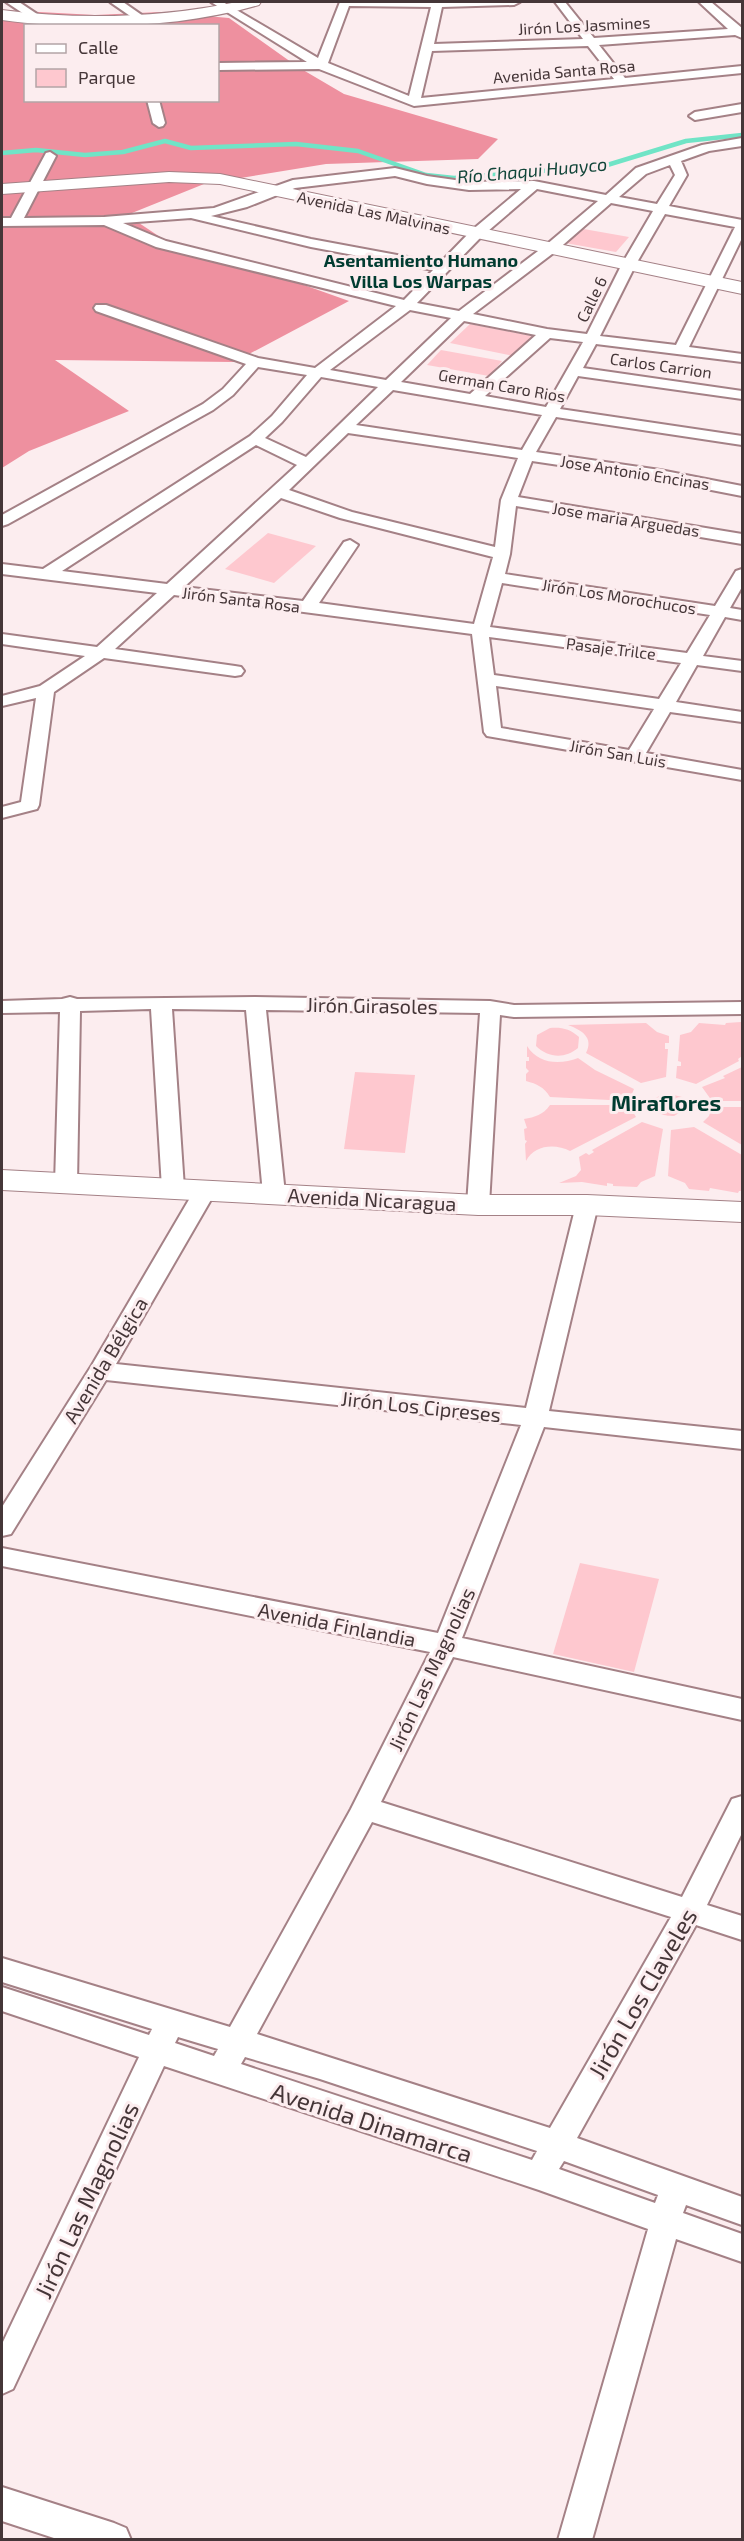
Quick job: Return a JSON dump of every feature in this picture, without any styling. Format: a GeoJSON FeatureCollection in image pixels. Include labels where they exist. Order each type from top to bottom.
{"type":"FeatureCollection","features":[{"type":"Feature","properties":{"kind":"street"},"geometry":{"type":"LineString","coordinates":[[14,2],[40,20]]}},
{"type":"Feature","properties":{"kind":"street"},"geometry":{"type":"LineString","coordinates":[[116,2],[140,18]]}},
{"type":"Feature","properties":{"kind":"street"},"geometry":{"type":"LineString","coordinates":[[2,15],[40,20],[140,18],[165,21],[222,6],[253,2]]}},
{"type":"Feature","properties":{"kind":"street"},"geometry":{"type":"LineString","coordinates":[[219,67],[321,65],[345,2],[514,2]]}},
{"type":"Feature","properties":{"kind":"street"},"geometry":{"type":"LineString","coordinates":[[560,2],[623,83]]}},
{"type":"Feature","properties":{"kind":"street"},"geometry":{"type":"LineString","coordinates":[[705,2],[741,33]]}},
{"type":"Feature","properties":{"kind":"street"},"geometry":{"type":"LineString","coordinates":[[723,2],[742,20]]}},
{"type":"Feature","properties":{"kind":"street"},"geometry":{"type":"LineString","coordinates":[[414,102],[437,3]]}},
{"type":"Feature","properties":{"kind":"street","name":"Avenida Santa Rosa"},"geometry":{"type":"LineString","coordinates":[[222,6],[321,65],[414,102],[742,70]]}},
{"type":"Feature","properties":{"kind":"street","name":"Jirón Los Jasmines"},"geometry":{"type":"LineString","coordinates":[[427,48],[592,42],[741,33]]}},
{"type":"Feature","properties":{"kind":"street"},"geometry":{"type":"LineString","coordinates":[[154,102],[159,123]]}},
{"type":"Feature","properties":{"kind":"street"},"geometry":{"type":"LineString","coordinates":[[695,116],[742,108]]}},
{"type":"Feature","properties":{"kind":"street"},"geometry":{"type":"LineString","coordinates":[[2,701],[46,690],[102,652],[278,492],[461,316],[551,248],[641,171],[706,148],[742,142]]}},
{"type":"Feature","properties":{"kind":"street"},"geometry":{"type":"LineString","coordinates":[[8,222],[34,187],[50,156]]}},
{"type":"Feature","properties":{"kind":"street","name":"Calle 6"},"geometry":{"type":"LineString","coordinates":[[480,632],[501,554],[509,500],[527,455],[591,340],[629,264],[681,175],[674,160]]}},
{"type":"Feature","properties":{"kind":"street"},"geometry":{"type":"LineString","coordinates":[[8,222],[104,220],[215,212],[293,184],[395,172],[427,180],[469,186],[534,184],[742,224],[680,351]]}},
{"type":"Feature","properties":{"kind":"street","name":"Avenida Las Malvinas"},"geometry":{"type":"LineString","coordinates":[[2,189],[170,177],[220,179],[742,288]]}},
{"type":"Feature","properties":{"kind":"street"},"geometry":{"type":"LineString","coordinates":[[45,575],[255,439],[277,419],[316,374],[407,305],[476,234],[534,184]]}},
{"type":"Feature","properties":{"kind":"street"},"geometry":{"type":"LineString","coordinates":[[190,214],[204,220],[300,241],[442,268]]}},
{"type":"Feature","properties":{"kind":"street"},"geometry":{"type":"LineString","coordinates":[[104,220],[161,244],[407,305],[591,340],[742,358]]}},
{"type":"Feature","properties":{"kind":"street","name":"German Caro Rios"},"geometry":{"type":"LineString","coordinates":[[101,308],[255,362],[316,374],[742,441]]}},
{"type":"Feature","properties":{"kind":"street"},"geometry":{"type":"LineString","coordinates":[[474,399],[547,333]]}},
{"type":"Feature","properties":{"kind":"street"},"geometry":{"type":"LineString","coordinates":[[2,521],[208,407],[228,392],[255,362]]}},
{"type":"Feature","properties":{"kind":"street","name":"Carlos Carrion"},"geometry":{"type":"LineString","coordinates":[[574,371],[742,395]]}},
{"type":"Feature","properties":{"kind":"street","name":"Jose Antonio Encinas"},"geometry":{"type":"LineString","coordinates":[[346,428],[660,475],[742,491]]}},
{"type":"Feature","properties":{"kind":"street"},"geometry":{"type":"LineString","coordinates":[[255,439],[306,463]]}},
{"type":"Feature","properties":{"kind":"street"},"geometry":{"type":"LineString","coordinates":[[278,492],[345,515],[501,554]]}},
{"type":"Feature","properties":{"kind":"street","name":"Jose maria Arguedas"},"geometry":{"type":"LineString","coordinates":[[509,500],[742,539]]}},
{"type":"Feature","properties":{"kind":"street"},"geometry":{"type":"LineString","coordinates":[[308,607],[350,545]]}},
{"type":"Feature","properties":{"kind":"street","name":"Jirón Santa Rosa"},"geometry":{"type":"LineString","coordinates":[[2,568],[308,607],[480,632]]}},
{"type":"Feature","properties":{"kind":"street"},"geometry":{"type":"LineString","coordinates":[[635,756],[742,574]]}},
{"type":"Feature","properties":{"kind":"street","name":"Jirón Los Morochucos"},"geometry":{"type":"LineString","coordinates":[[495,577],[742,615]]}},
{"type":"Feature","properties":{"kind":"street"},"geometry":{"type":"LineString","coordinates":[[480,632],[486,679],[742,717]]}},
{"type":"Feature","properties":{"kind":"street","name":"Pasaje Trilce"},"geometry":{"type":"LineString","coordinates":[[480,632],[742,666]]}},
{"type":"Feature","properties":{"kind":"street"},"geometry":{"type":"LineString","coordinates":[[2,639],[235,671]]}},
{"type":"Feature","properties":{"kind":"street","name":"Jirón San Luis"},"geometry":{"type":"LineString","coordinates":[[486,679],[493,732],[742,775]]}},
{"type":"Feature","properties":{"kind":"street"},"geometry":{"type":"LineString","coordinates":[[2,813],[30,805],[46,690]]}},
{"type":"Feature","properties":{"kind":"street"},"geometry":{"type":"LineString","coordinates":[[66,1184],[70,1003]]}},
{"type":"Feature","properties":{"kind":"street","name":"Jirón Girasoles"},"geometry":{"type":"LineString","coordinates":[[2,1006],[70,1003],[255,1003],[490,1007],[514,1011],[742,1008]]}},
{"type":"Feature","properties":{"kind":"street"},"geometry":{"type":"LineString","coordinates":[[162,1003],[172,1188]]}},
{"type":"Feature","properties":{"kind":"street"},"geometry":{"type":"LineString","coordinates":[[255,1003],[274,1194]]}},
{"type":"Feature","properties":{"kind":"street"},"geometry":{"type":"LineString","coordinates":[[478,1205],[490,1007]]}},
{"type":"Feature","properties":{"kind":"street","name":"Avenida Nicaragua"},"geometry":{"type":"LineString","coordinates":[[2,1180],[478,1205],[587,1205],[742,1212]]}},
{"type":"Feature","properties":{"kind":"street","name":"Avenida Bélgica"},"geometry":{"type":"LineString","coordinates":[[2,1527],[99,1371],[206,1191]]}},
{"type":"Feature","properties":{"kind":"street","name":"Jirón Las Magnolias"},"geometry":{"type":"LineString","coordinates":[[220,2072],[364,1808],[446,1645],[535,1419],[587,1205]]}},
{"type":"Feature","properties":{"kind":"street","name":"Jirón Los Cipreses"},"geometry":{"type":"LineString","coordinates":[[99,1371],[742,1440]]}},
{"type":"Feature","properties":{"kind":"street","name":"Avenida Finlandia"},"geometry":{"type":"LineString","coordinates":[[2,1557],[446,1645],[742,1710]]}},
{"type":"Feature","properties":{"kind":"street","name":"Jirón Los Claveles"},"geometry":{"type":"LineString","coordinates":[[539,2176],[689,1912],[742,1807]]}},
{"type":"Feature","properties":{"kind":"street"},"geometry":{"type":"LineString","coordinates":[[364,1808],[742,1928]]}},
{"type":"Feature","properties":{"kind":"street","name":"Avenida Dinamarca"},"geometry":{"type":"LineString","coordinates":[[2,1970],[320,2066],[556,2144],[742,2211]]}},
{"type":"Feature","properties":{"kind":"street","name":"Avenida Dinamarca"},"geometry":{"type":"LineString","coordinates":[[2,1999],[539,2176],[742,2248]]}},
{"type":"Feature","properties":{"kind":"street","name":"Jirón Las Magnolias"},"geometry":{"type":"LineString","coordinates":[[2,2378],[171,2022]]}},
{"type":"Feature","properties":{"kind":"street"},"geometry":{"type":"LineString","coordinates":[[575,2540],[675,2188]]}},
{"type":"Feature","properties":{"kind":"street"},"geometry":{"type":"LineString","coordinates":[[2,2504],[114,2540]]}},
{"type":"Feature","properties":{"kind":"green space"},"geometry":{"type":"Polygon","coordinates":[[[578,228],[629,237],[616,252],[565,243],[578,228]]]}},
{"type":"Feature","properties":{"kind":"green space"},"geometry":{"type":"Polygon","coordinates":[[[470,324],[537,337],[518,357],[450,343],[470,324]]]}},
{"type":"Feature","properties":{"kind":"green space"},"geometry":{"type":"Polygon","coordinates":[[[441,350],[502,361],[489,376],[427,365],[441,350]]]}},
{"type":"Feature","properties":{"kind":"green space"},"geometry":{"type":"Polygon","coordinates":[[[268,533],[316,546],[274,583],[225,569],[268,533]]]}},
{"type":"Feature","properties":{"kind":"green space"},"geometry":{"type":"Polygon","coordinates":[[[741,1022],[742,1056],[738,1059],[739,1061],[696,1084],[676,1078],[677,1066],[681,1066],[681,1062],[678,1061],[680,1035],[691,1032],[699,1023],[725,1025],[741,1022]]]}},
{"type":"Feature","properties":{"kind":"green space"},"geometry":{"type":"Polygon","coordinates":[[[646,1023],[657,1032],[669,1036],[669,1043],[665,1043],[665,1049],[668,1049],[666,1077],[641,1083],[586,1053],[588,1039],[578,1029],[568,1025],[646,1023]]]}},
{"type":"Feature","properties":{"kind":"green space"},"geometry":{"type":"Polygon","coordinates":[[[550,1028],[566,1029],[576,1034],[579,1037],[578,1048],[568,1054],[557,1056],[541,1050],[536,1046],[537,1035],[550,1028]]]}},
{"type":"Feature","properties":{"kind":"green space"},"geometry":{"type":"Polygon","coordinates":[[[527,1046],[543,1060],[564,1062],[578,1058],[595,1070],[634,1089],[629,1101],[550,1097],[540,1086],[526,1081],[526,1074],[529,1071],[526,1068],[526,1061],[529,1061],[527,1046]]]}},
{"type":"Feature","properties":{"kind":"green space"},"geometry":{"type":"Polygon","coordinates":[[[742,1067],[742,1101],[712,1101],[702,1087],[725,1078],[723,1076],[742,1067]]]}},
{"type":"Feature","properties":{"kind":"green space"},"geometry":{"type":"Polygon","coordinates":[[[355,1072],[415,1075],[405,1153],[344,1149],[355,1072]]]}},
{"type":"Feature","properties":{"kind":"green space"},"geometry":{"type":"Polygon","coordinates":[[[665,1093],[682,1097],[688,1104],[687,1108],[674,1116],[658,1113],[653,1108],[652,1100],[665,1093]]]}},
{"type":"Feature","properties":{"kind":"green space"},"geometry":{"type":"Polygon","coordinates":[[[550,1105],[629,1105],[636,1117],[570,1151],[552,1146],[545,1147],[534,1152],[526,1161],[525,1144],[527,1141],[524,1129],[527,1128],[524,1119],[538,1115],[550,1105]]]}},
{"type":"Feature","properties":{"kind":"green space"},"geometry":{"type":"Polygon","coordinates":[[[712,1107],[742,1107],[742,1145],[703,1122],[709,1116],[712,1107]]]}},
{"type":"Feature","properties":{"kind":"green space"},"geometry":{"type":"Polygon","coordinates":[[[642,1122],[663,1129],[655,1176],[641,1182],[637,1187],[613,1186],[607,1183],[607,1186],[582,1182],[559,1183],[576,1176],[581,1170],[579,1157],[586,1153],[589,1155],[594,1152],[592,1150],[642,1122]]]}},
{"type":"Feature","properties":{"kind":"green space"},"geometry":{"type":"Polygon","coordinates":[[[694,1127],[742,1155],[742,1191],[738,1193],[710,1188],[709,1191],[689,1189],[685,1183],[668,1176],[671,1130],[694,1127]]]}},
{"type":"Feature","properties":{"kind":"green space"},"geometry":{"type":"Polygon","coordinates":[[[580,1563],[659,1579],[634,1672],[553,1654],[580,1563]]]}},
{"type":"Feature","properties":{"kind":"shaded area"},"geometry":{"type":"Polygon","coordinates":[[[2,10],[95,15],[160,12],[229,18],[298,67],[344,94],[498,139],[478,159],[326,164],[204,184],[127,215],[172,245],[259,269],[349,301],[234,362],[55,360],[129,411],[29,451],[2,468],[2,10]]]}},
{"type":"Feature","properties":{"kind":"waterway","name":"Río Chaqui Huayco"},"geometry":{"type":"LineString","coordinates":[[2,153],[36,150],[85,155],[123,152],[165,141],[191,148],[296,144],[358,151],[426,175],[454,178],[604,166],[686,141],[742,135]]}},
{"type":"Feature","properties":{"kind":"district","name":"Asentamiento Humano Villa Los Warpas"},"geometry":{"type":"Point","coordinates":[421,270]}},
{"type":"Feature","properties":{"kind":"district","name":"Miraflores"},"geometry":{"type":"Point","coordinates":[666,1102]}}]}
